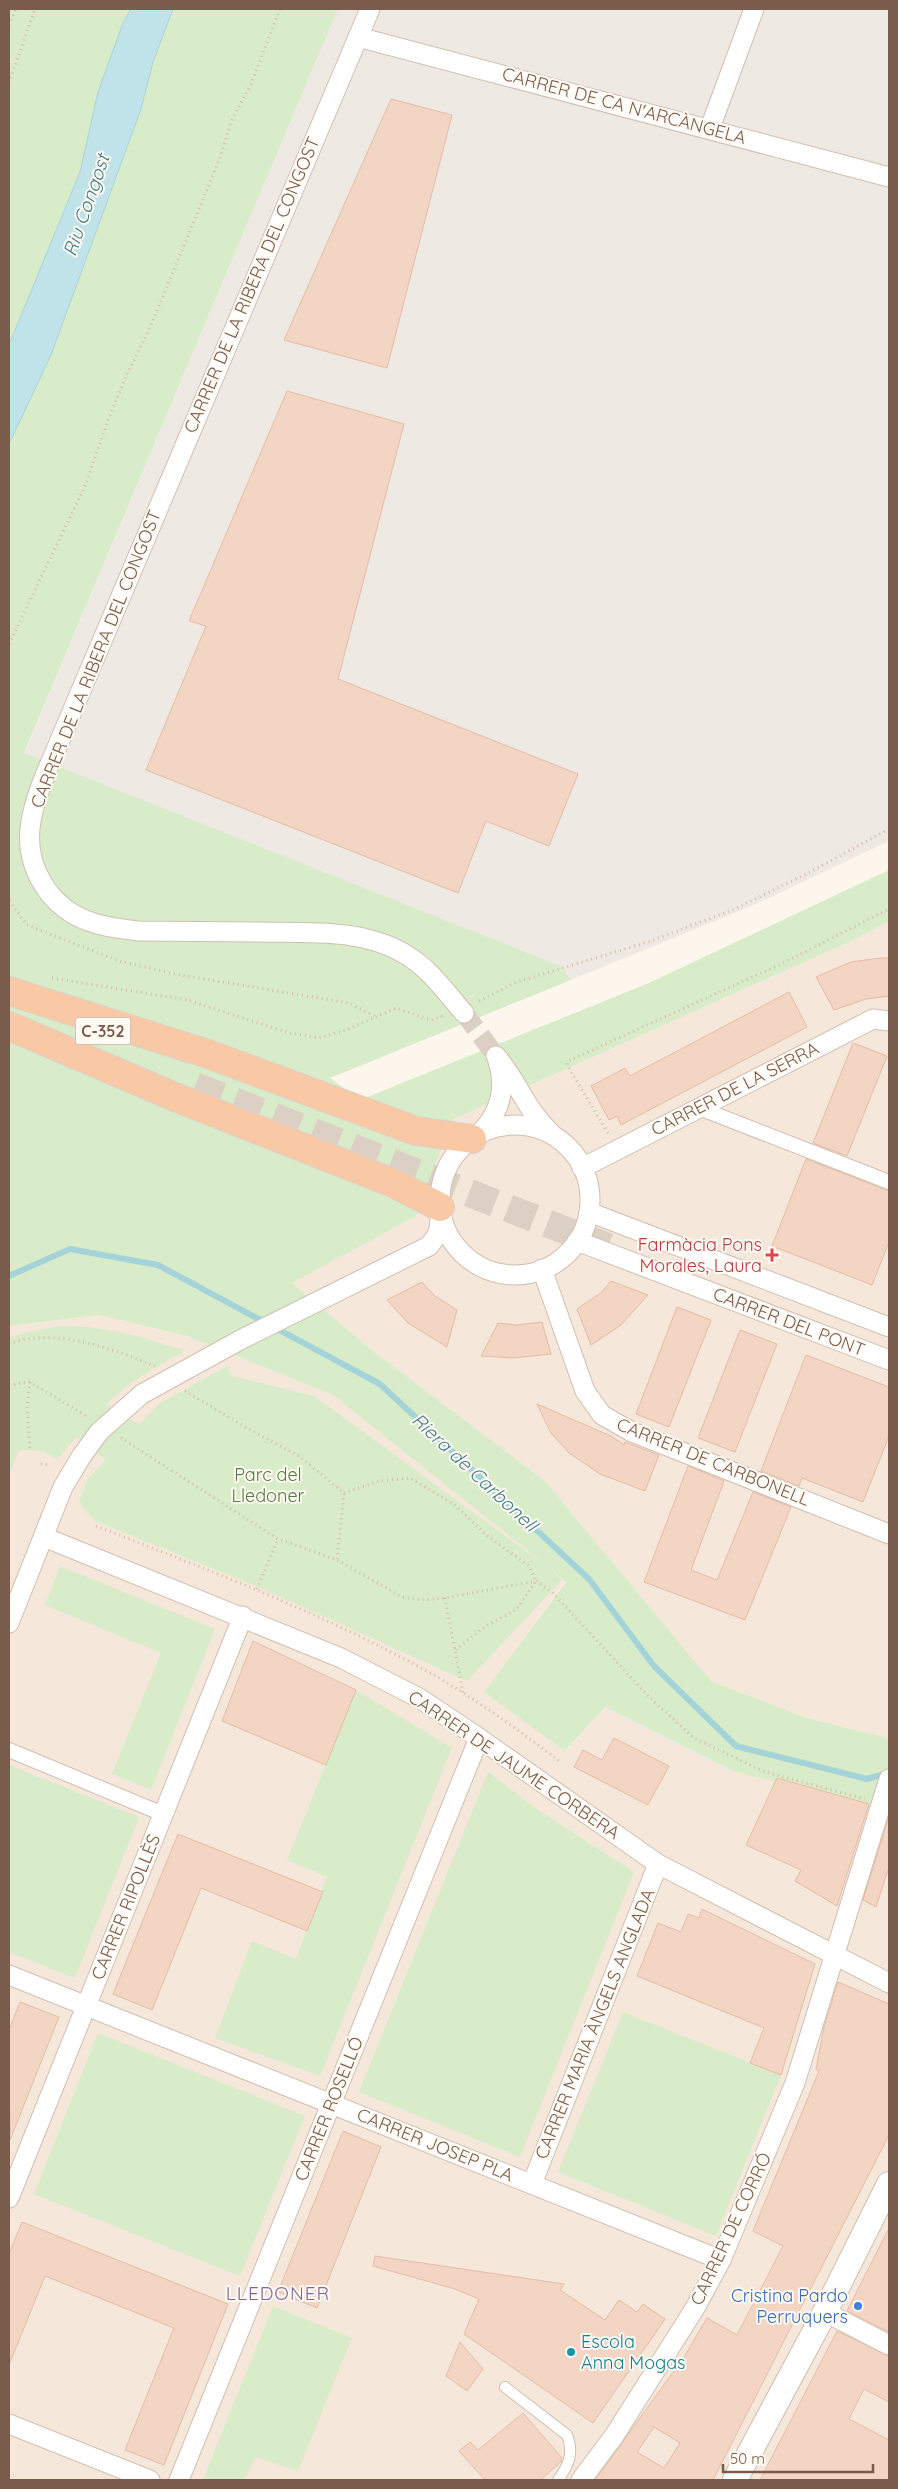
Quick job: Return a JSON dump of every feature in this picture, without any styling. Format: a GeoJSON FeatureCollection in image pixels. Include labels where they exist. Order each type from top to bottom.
{"type":"FeatureCollection","features":[{"type":"Feature","properties":{"kind":"highway","name":"C-352"},"geometry":{"type":"LineString","coordinates":[[9,992],[196,1078],[9,1025]]}},
{"type":"Feature","properties":{"kind":"highway"},"geometry":{"type":"LineString","coordinates":[[9,992],[208,1054],[416,1131],[475,1136]]}},
{"type":"Feature","properties":{"kind":"highway"},"geometry":{"type":"LineString","coordinates":[[9,1025],[175,1097],[393,1183],[440,1211]]}},
{"type":"Feature","properties":{"kind":"street","name":"CARRER DE LA RIBERA DEL CONGOST"},"geometry":{"type":"LineString","coordinates":[[370,9],[49,766],[34,807],[30,840],[37,874],[45,889],[73,915],[92,923],[139,931],[328,933],[368,940],[389,946],[422,967],[448,992],[462,1011]]}},
{"type":"Feature","properties":{"kind":"street"},"geometry":{"type":"LineString","coordinates":[[710,128],[754,9]]}},
{"type":"Feature","properties":{"kind":"street","name":"CARRER DE CA N'ARCÀNGELA"},"geometry":{"type":"LineString","coordinates":[[358,37],[710,128],[889,177]]}},
{"type":"Feature","properties":{"kind":"street","name":"CARRER DE LA SERRA"},"geometry":{"type":"LineString","coordinates":[[582,1168],[873,1019],[889,1021]]}},
{"type":"Feature","properties":{"kind":"street"},"geometry":{"type":"LineString","coordinates":[[9,1623],[63,1487],[99,1432],[142,1394],[242,1339],[431,1247],[446,1246],[486,1269],[508,1275],[531,1273],[542,1269],[565,1256],[578,1242],[589,1212],[590,1192],[582,1168],[574,1153],[536,1118],[510,1073],[496,1056],[501,1083],[500,1102],[490,1122],[459,1149],[448,1165],[441,1183],[440,1226],[434,1241],[422,1251]]}},
{"type":"Feature","properties":{"kind":"street"},"geometry":{"type":"LineString","coordinates":[[699,1108],[889,1182]]}},
{"type":"Feature","properties":{"kind":"street"},"geometry":{"type":"LineString","coordinates":[[475,1136],[497,1127],[516,1125],[536,1128],[556,1137]]}},
{"type":"Feature","properties":{"kind":"street"},"geometry":{"type":"LineString","coordinates":[[440,1211],[452,1241],[467,1258]]}},
{"type":"Feature","properties":{"kind":"street","name":"CARRER DEL PONT"},"geometry":{"type":"LineString","coordinates":[[589,1212],[889,1327]]}},
{"type":"Feature","properties":{"kind":"street","name":"CARRER DEL PONT"},"geometry":{"type":"LineString","coordinates":[[578,1242],[889,1360]]}},
{"type":"Feature","properties":{"kind":"street","name":"CARRER DE CARBONELL"},"geometry":{"type":"LineString","coordinates":[[542,1269],[585,1391],[602,1415],[632,1432],[889,1534]]}},
{"type":"Feature","properties":{"kind":"street","name":"CARRER DE JAUME CORBERA"},"geometry":{"type":"LineString","coordinates":[[44,1537],[243,1616],[341,1658],[419,1698],[480,1738],[658,1864],[889,1983]]}},
{"type":"Feature","properties":{"kind":"street","name":"CARRER RIPOLLÈS"},"geometry":{"type":"LineString","coordinates":[[9,2198],[243,1616]]}},
{"type":"Feature","properties":{"kind":"street","name":"CARRER ROSELLÓ"},"geometry":{"type":"LineString","coordinates":[[179,2480],[480,1738]]}},
{"type":"Feature","properties":{"kind":"street"},"geometry":{"type":"LineString","coordinates":[[9,1750],[163,1814]]}},
{"type":"Feature","properties":{"kind":"street","name":"CARRER DE CORRÓ"},"geometry":{"type":"LineString","coordinates":[[581,2480],[614,2436],[685,2324],[721,2260],[795,2083],[885,1792]]}},
{"type":"Feature","properties":{"kind":"street","name":"CARRER MARIA ÀNGELS ANGLADA"},"geometry":{"type":"LineString","coordinates":[[532,2184],[658,1864]]}},
{"type":"Feature","properties":{"kind":"street","name":"CARRER JOSEP PLA"},"geometry":{"type":"LineString","coordinates":[[9,1975],[721,2260]]}},
{"type":"Feature","properties":{"kind":"street"},"geometry":{"type":"LineString","coordinates":[[735,2480],[825,2312],[889,2184]]}},
{"type":"Feature","properties":{"kind":"street"},"geometry":{"type":"LineString","coordinates":[[825,2312],[889,2345]]}},
{"type":"Feature","properties":{"kind":"street"},"geometry":{"type":"LineString","coordinates":[[9,2424],[150,2480]]}},
{"type":"Feature","properties":{"kind":"lane"},"geometry":{"type":"LineString","coordinates":[[505,2387],[567,2435],[570,2444],[570,2457],[568,2466],[558,2480]]}},
{"type":"Feature","properties":{"kind":"path"},"geometry":{"type":"LineString","coordinates":[[9,25],[16,9]]}},
{"type":"Feature","properties":{"kind":"path"},"geometry":{"type":"LineString","coordinates":[[9,83],[35,9]]}},
{"type":"Feature","properties":{"kind":"path"},"geometry":{"type":"LineString","coordinates":[[9,644],[85,486],[108,420],[126,376],[140,351],[220,158],[230,122],[251,84],[280,9]]}},
{"type":"Feature","properties":{"kind":"path"},"geometry":{"type":"LineString","coordinates":[[50,978],[187,1000],[290,1033],[319,1038],[346,1030],[396,1008],[431,1020],[462,1011],[517,982],[648,942],[735,909],[810,872],[889,829]]}},
{"type":"Feature","properties":{"kind":"path"},"geometry":{"type":"LineString","coordinates":[[9,901],[27,925],[119,961],[180,974],[349,1004],[374,1017]]}},
{"type":"Feature","properties":{"kind":"path"},"geometry":{"type":"LineString","coordinates":[[617,1150],[567,1065],[568,1061],[781,964],[889,909]]}},
{"type":"Feature","properties":{"kind":"path"},"geometry":{"type":"LineString","coordinates":[[9,1343],[49,1336],[104,1346],[156,1366],[184,1390],[239,1424],[299,1456],[344,1493]]}},
{"type":"Feature","properties":{"kind":"path"},"geometry":{"type":"LineString","coordinates":[[9,1385],[30,1382],[92,1420]]}},
{"type":"Feature","properties":{"kind":"path"},"geometry":{"type":"LineString","coordinates":[[30,1382],[27,1406],[30,1450]]}},
{"type":"Feature","properties":{"kind":"path"},"geometry":{"type":"LineString","coordinates":[[116,1435],[278,1540],[337,1560],[402,1597],[421,1600],[445,1598],[536,1580]]}},
{"type":"Feature","properties":{"kind":"path"},"geometry":{"type":"LineString","coordinates":[[41,1464],[50,1466]]}},
{"type":"Feature","properties":{"kind":"path"},"geometry":{"type":"LineString","coordinates":[[344,1493],[380,1481],[410,1478],[455,1505],[485,1534],[529,1566],[536,1580],[552,1592],[650,1698],[694,1738],[765,1772],[885,1792]]}},
{"type":"Feature","properties":{"kind":"path"},"geometry":{"type":"LineString","coordinates":[[337,1560],[344,1493]]}},
{"type":"Feature","properties":{"kind":"path"},"geometry":{"type":"LineString","coordinates":[[96,1526],[257,1589],[366,1638],[424,1669],[562,1763]]}},
{"type":"Feature","properties":{"kind":"path"},"geometry":{"type":"LineString","coordinates":[[257,1589],[278,1540]]}},
{"type":"Feature","properties":{"kind":"path"},"geometry":{"type":"LineString","coordinates":[[455,1650],[486,1626],[516,1610],[536,1580]]}},
{"type":"Feature","properties":{"kind":"path"},"geometry":{"type":"LineString","coordinates":[[445,1598],[463,1694]]}},
{"type":"Feature","properties":{"kind":"shaded area"},"geometry":{"type":"Polygon","coordinates":[[[338,9],[889,9],[889,841],[754,905],[571,980],[561,966],[24,754],[338,9]]]}},
{"type":"Feature","properties":{"kind":"shaded area"},"geometry":{"type":"Polygon","coordinates":[[[889,921],[889,1738],[810,1719],[711,1681],[545,1481],[373,1351],[292,1283],[416,1216],[452,1120],[849,942],[889,921]]]}},
{"type":"Feature","properties":{"kind":"shaded area"},"geometry":{"type":"Polygon","coordinates":[[[99,1315],[187,1336],[333,1395],[566,1581],[484,1692],[566,1751],[605,1707],[733,1771],[889,1795],[889,2480],[9,2480],[9,1326],[99,1315]]]}},
{"type":"Feature","properties":{"kind":"green space"},"geometry":{"type":"Polygon","coordinates":[[[9,9],[131,9],[123,23],[98,92],[80,172],[9,345],[9,9]]]}},
{"type":"Feature","properties":{"kind":"green space","name":"Parc del Lledoner"},"geometry":{"type":"Polygon","coordinates":[[[173,9],[338,9],[24,753],[561,966],[571,980],[330,1078],[360,1100],[649,983],[889,870],[889,921],[849,942],[452,1120],[416,1216],[292,1283],[373,1351],[545,1481],[711,1681],[810,1719],[889,1738],[889,1795],[871,1805],[733,1771],[605,1707],[565,1751],[484,1692],[566,1582],[549,1567],[562,1580],[467,1681],[258,1587],[95,1521],[84,1510],[79,1501],[88,1479],[106,1460],[77,1437],[57,1459],[43,1451],[19,1450],[9,1476],[9,1337],[54,1327],[70,1326],[102,1329],[150,1340],[181,1349],[184,1352],[143,1375],[106,1404],[139,1424],[159,1404],[227,1366],[232,1376],[314,1396],[548,1567],[333,1395],[187,1336],[99,1315],[9,1326],[9,444],[51,355],[141,109],[153,62],[173,9]]]}},
{"type":"Feature","properties":{"kind":"green space"},"geometry":{"type":"Polygon","coordinates":[[[60,1566],[215,1629],[151,1790],[112,1774],[161,1653],[45,1605],[60,1566]]]}},
{"type":"Feature","properties":{"kind":"green space"},"geometry":{"type":"Polygon","coordinates":[[[356,1690],[452,1748],[320,2076],[215,2038],[252,1941],[296,1959],[327,1877],[287,1860],[356,1690]]]}},
{"type":"Feature","properties":{"kind":"green space"},"geometry":{"type":"Polygon","coordinates":[[[9,1765],[139,1817],[75,1978],[9,1952],[9,1765]]]}},
{"type":"Feature","properties":{"kind":"green space"},"geometry":{"type":"Polygon","coordinates":[[[488,1772],[535,1808],[634,1872],[520,2157],[359,2092],[488,1772]]]}},
{"type":"Feature","properties":{"kind":"green space"},"geometry":{"type":"Polygon","coordinates":[[[623,2012],[781,2075],[716,2236],[558,2172],[623,2012]]]}},
{"type":"Feature","properties":{"kind":"green space"},"geometry":{"type":"Polygon","coordinates":[[[98,2033],[305,2116],[240,2276],[34,2194],[98,2033]]]}},
{"type":"Feature","properties":{"kind":"green space"},"geometry":{"type":"Polygon","coordinates":[[[273,2306],[352,2338],[298,2471],[256,2457],[244,2480],[203,2480],[273,2306]]]}},
{"type":"Feature","properties":{"kind":"water","name":"Riu Congost"},"geometry":{"type":"Polygon","coordinates":[[[131,9],[173,9],[153,62],[141,109],[51,355],[9,444],[9,345],[80,172],[98,92],[123,23],[131,9]]]}},
{"type":"Feature","properties":{"kind":"building"},"geometry":{"type":"Polygon","coordinates":[[[391,99],[452,115],[387,368],[284,340],[391,99]]]}},
{"type":"Feature","properties":{"kind":"building"},"geometry":{"type":"Polygon","coordinates":[[[287,391],[404,424],[338,679],[578,774],[549,846],[486,821],[458,893],[146,770],[206,626],[189,621],[287,391]]]}},
{"type":"Feature","properties":{"kind":"building"},"geometry":{"type":"Polygon","coordinates":[[[889,958],[889,996],[866,999],[834,1010],[816,977],[851,962],[889,958]]]}},
{"type":"Feature","properties":{"kind":"building"},"geometry":{"type":"Polygon","coordinates":[[[789,992],[807,1027],[621,1125],[617,1116],[609,1120],[591,1086],[625,1068],[630,1076],[789,992]]]}},
{"type":"Feature","properties":{"kind":"building"},"geometry":{"type":"Polygon","coordinates":[[[853,1043],[887,1056],[847,1156],[813,1143],[853,1043]]]}},
{"type":"Feature","properties":{"kind":"building"},"geometry":{"type":"Polygon","coordinates":[[[806,1159],[889,1191],[889,1242],[872,1285],[772,1246],[806,1159]]]}},
{"type":"Feature","properties":{"kind":"building"},"geometry":{"type":"Polygon","coordinates":[[[611,1281],[648,1295],[621,1325],[591,1345],[577,1309],[602,1292],[611,1281]]]}},
{"type":"Feature","properties":{"kind":"building"},"geometry":{"type":"Polygon","coordinates":[[[422,1282],[435,1296],[457,1310],[447,1347],[408,1323],[387,1300],[422,1282]]]}},
{"type":"Feature","properties":{"kind":"building"},"geometry":{"type":"Polygon","coordinates":[[[677,1307],[711,1320],[669,1427],[636,1414],[677,1307]]]}},
{"type":"Feature","properties":{"kind":"building"},"geometry":{"type":"Polygon","coordinates":[[[542,1322],[551,1354],[513,1358],[481,1356],[498,1323],[516,1325],[542,1322]]]}},
{"type":"Feature","properties":{"kind":"building"},"geometry":{"type":"Polygon","coordinates":[[[740,1330],[777,1344],[735,1452],[698,1438],[740,1330]]]}},
{"type":"Feature","properties":{"kind":"building"},"geometry":{"type":"Polygon","coordinates":[[[806,1355],[889,1387],[889,1436],[863,1502],[802,1478],[799,1486],[761,1471],[806,1355]]]}},
{"type":"Feature","properties":{"kind":"building"},"geometry":{"type":"Polygon","coordinates":[[[537,1404],[611,1436],[624,1445],[625,1442],[659,1455],[645,1491],[600,1474],[569,1453],[551,1433],[537,1404]]]}},
{"type":"Feature","properties":{"kind":"building"},"geometry":{"type":"Polygon","coordinates":[[[688,1466],[724,1481],[691,1570],[717,1580],[753,1492],[791,1507],[745,1620],[644,1582],[688,1466]]]}},
{"type":"Feature","properties":{"kind":"building"},"geometry":{"type":"Polygon","coordinates":[[[253,1641],[356,1690],[326,1765],[222,1721],[253,1641]]]}},
{"type":"Feature","properties":{"kind":"building"},"geometry":{"type":"Polygon","coordinates":[[[614,1738],[669,1766],[648,1805],[574,1767],[583,1750],[602,1760],[614,1738]]]}},
{"type":"Feature","properties":{"kind":"building"},"geometry":{"type":"Polygon","coordinates":[[[777,1778],[869,1804],[837,1906],[795,1881],[801,1870],[746,1845],[777,1778]]]}},
{"type":"Feature","properties":{"kind":"building"},"geometry":{"type":"Polygon","coordinates":[[[889,1816],[889,1867],[876,1907],[863,1900],[889,1816]]]}},
{"type":"Feature","properties":{"kind":"building"},"geometry":{"type":"Polygon","coordinates":[[[178,1834],[323,1892],[307,1931],[201,1888],[152,2010],[113,1994],[178,1834]]]}},
{"type":"Feature","properties":{"kind":"building"},"geometry":{"type":"Polygon","coordinates":[[[702,1909],[815,1964],[781,2075],[750,2063],[764,2028],[637,1976],[658,1923],[681,1932],[688,1914],[699,1918],[702,1909]]]}},
{"type":"Feature","properties":{"kind":"building"},"geometry":{"type":"Polygon","coordinates":[[[838,1982],[889,2004],[889,2135],[713,2480],[595,2480],[684,2357],[707,2318],[737,2335],[783,2246],[753,2231],[819,2071],[816,2069],[824,2027],[838,1982]],[[654,2427],[637,2452],[664,2468],[680,2443],[654,2427]]]}},
{"type":"Feature","properties":{"kind":"building"},"geometry":{"type":"Polygon","coordinates":[[[20,2002],[59,2017],[10,2140],[9,2030],[20,2002]]]}},
{"type":"Feature","properties":{"kind":"building"},"geometry":{"type":"Polygon","coordinates":[[[343,2131],[381,2147],[317,2308],[278,2292],[343,2131]]]}},
{"type":"Feature","properties":{"kind":"building"},"geometry":{"type":"Polygon","coordinates":[[[22,2222],[228,2304],[164,2465],[125,2450],[174,2328],[45,2276],[9,2365],[9,2254],[22,2222]]]}},
{"type":"Feature","properties":{"kind":"building"},"geometry":{"type":"Polygon","coordinates":[[[889,2228],[889,2332],[847,2311],[889,2228]]]}},
{"type":"Feature","properties":{"kind":"building","name":"Escola Anna Mogas"},"geometry":{"type":"Polygon","coordinates":[[[375,2256],[564,2284],[560,2290],[605,2320],[619,2300],[637,2312],[643,2304],[665,2319],[593,2423],[464,2334],[479,2299],[455,2289],[373,2266],[375,2256]]]}},
{"type":"Feature","properties":{"kind":"building"},"geometry":{"type":"Polygon","coordinates":[[[837,2331],[889,2356],[889,2402],[864,2389],[849,2419],[889,2440],[889,2480],[760,2480],[837,2331]]]}},
{"type":"Feature","properties":{"kind":"building"},"geometry":{"type":"Polygon","coordinates":[[[460,2342],[483,2369],[467,2391],[446,2376],[460,2342]]]}},
{"type":"Feature","properties":{"kind":"building"},"geometry":{"type":"Polygon","coordinates":[[[523,2413],[562,2458],[561,2462],[540,2480],[485,2480],[459,2451],[470,2442],[478,2450],[523,2413]]]}},
{"type":"Feature","properties":{"kind":"waterway","name":"Riera de Carbonell"},"geometry":{"type":"LineString","coordinates":[[9,1276],[70,1249],[158,1265],[380,1384],[589,1579],[654,1666],[736,1746],[867,1779],[888,1773]]}},
{"type":"Feature","properties":{"kind":"tunnel"},"geometry":{"type":"LineString","coordinates":[[464,1013],[496,1056]]}},
{"type":"Feature","properties":{"kind":"tunnel"},"geometry":{"type":"LineString","coordinates":[[195,1086],[608,1247]]}},
{"type":"Feature","properties":{"kind":"place","name":"Farmàcia Pons Morales, Laura"},"geometry":{"type":"Point","coordinates":[772,1255]}},
{"type":"Feature","properties":{"kind":"place","name":"Cristina Pardo Perruquers"},"geometry":{"type":"Point","coordinates":[858,2306]}},
{"type":"Feature","properties":{"kind":"place","name":"Escola Anna Mogas"},"geometry":{"type":"Point","coordinates":[571,2352]}},
{"type":"Feature","properties":{"kind":"district","name":"LLEDONER"},"geometry":{"type":"Point","coordinates":[278,2293]}}]}
